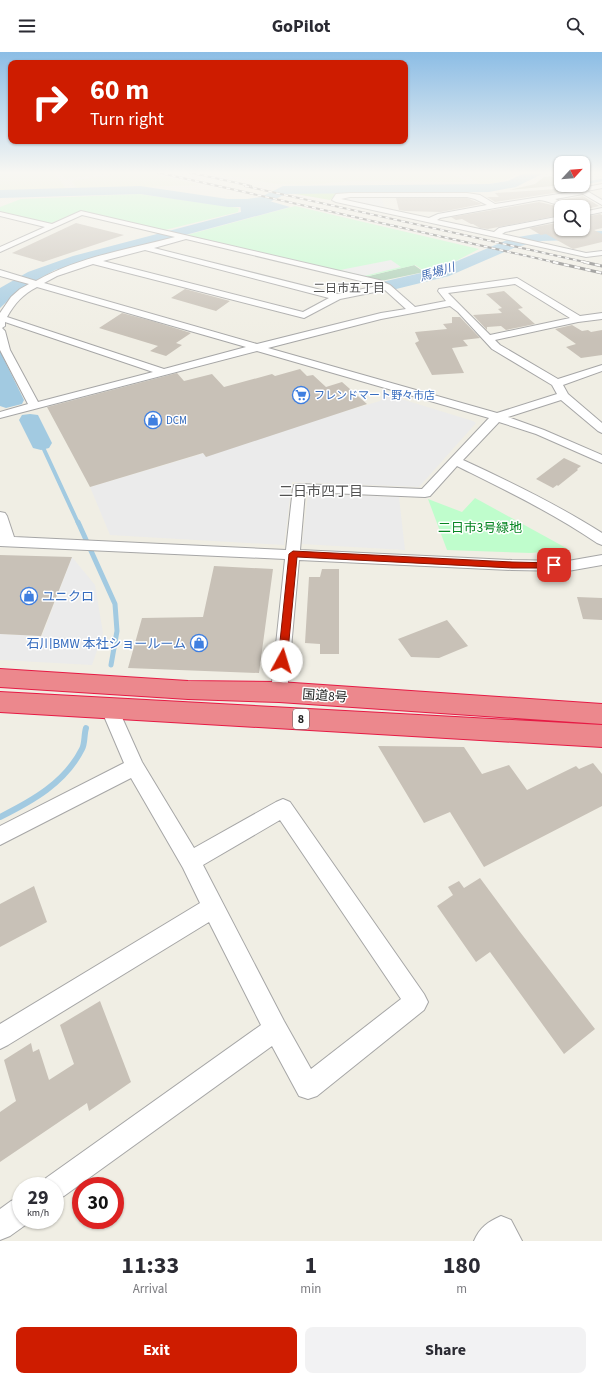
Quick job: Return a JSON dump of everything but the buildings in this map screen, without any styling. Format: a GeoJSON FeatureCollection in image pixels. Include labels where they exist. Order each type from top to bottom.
{"type":"FeatureCollection","features":[{"type":"Feature","properties":{"kind":"highway","name":"国道8号"},"geometry":{"type":"LineString","coordinates":[[0,678],[188,690],[279,692],[602,714]]}},
{"type":"Feature","properties":{"kind":"highway","name":"国道8号"},"geometry":{"type":"LineString","coordinates":[[0,702],[602,736]]}},
{"type":"Feature","properties":{"kind":"street"},"geometry":{"type":"LineString","coordinates":[[0,250],[49,227]]}},
{"type":"Feature","properties":{"kind":"street"},"geometry":{"type":"LineString","coordinates":[[144,227],[376,282],[387,287],[413,310]]}},
{"type":"Feature","properties":{"kind":"street"},"geometry":{"type":"LineString","coordinates":[[461,227],[586,255],[602,254]]}},
{"type":"Feature","properties":{"kind":"street"},"geometry":{"type":"LineString","coordinates":[[496,235],[502,230],[514,227]]}},
{"type":"Feature","properties":{"kind":"street"},"geometry":{"type":"LineString","coordinates":[[164,372],[1,322],[14,299],[23,291],[54,274],[93,261],[186,237]]}},
{"type":"Feature","properties":{"kind":"street"},"geometry":{"type":"LineString","coordinates":[[6,238],[18,241]]}},
{"type":"Feature","properties":{"kind":"street"},"geometry":{"type":"LineString","coordinates":[[144,248],[337,297]]}},
{"type":"Feature","properties":{"kind":"street"},"geometry":{"type":"LineString","coordinates":[[93,261],[304,315],[320,331]]}},
{"type":"Feature","properties":{"kind":"street"},"geometry":{"type":"LineString","coordinates":[[0,273],[497,417],[540,432],[602,459]]}},
{"type":"Feature","properties":{"kind":"street"},"geometry":{"type":"LineString","coordinates":[[578,319],[517,281],[442,292],[490,338],[496,346],[557,384],[563,396],[602,429]]}},
{"type":"Feature","properties":{"kind":"street"},"geometry":{"type":"LineString","coordinates":[[304,315],[337,297],[387,287]]}},
{"type":"Feature","properties":{"kind":"street"},"geometry":{"type":"LineString","coordinates":[[0,415],[320,331],[413,310],[452,303]]}},
{"type":"Feature","properties":{"kind":"street"},"geometry":{"type":"LineString","coordinates":[[490,338],[578,319],[602,316]]}},
{"type":"Feature","properties":{"kind":"street"},"geometry":{"type":"LineString","coordinates":[[0,331],[6,350],[33,407]]}},
{"type":"Feature","properties":{"kind":"street"},"geometry":{"type":"LineString","coordinates":[[557,384],[602,368]]}},
{"type":"Feature","properties":{"kind":"street"},"geometry":{"type":"LineString","coordinates":[[279,692],[299,488],[425,493],[497,417],[563,396]]}},
{"type":"Feature","properties":{"kind":"street"},"geometry":{"type":"LineString","coordinates":[[456,461],[519,491],[581,525],[602,540]]}},
{"type":"Feature","properties":{"kind":"street"},"geometry":{"type":"LineString","coordinates":[[0,516],[4,541],[512,565],[568,566],[602,560]]}},
{"type":"Feature","properties":{"kind":"street"},"geometry":{"type":"LineString","coordinates":[[110,709],[135,767],[190,861],[276,1030],[308,1087],[416,1002],[283,808],[190,861]]}},
{"type":"Feature","properties":{"kind":"street"},"geometry":{"type":"LineString","coordinates":[[0,836],[135,767]]}},
{"type":"Feature","properties":{"kind":"street"},"geometry":{"type":"LineString","coordinates":[[0,1037],[213,907]]}},
{"type":"Feature","properties":{"kind":"street"},"geometry":{"type":"LineString","coordinates":[[64,1181],[276,1030]]}},
{"type":"Feature","properties":{"kind":"street"},"geometry":{"type":"LineString","coordinates":[[0,1226],[12,1217]]}},
{"type":"Feature","properties":{"kind":"street"},"geometry":{"type":"LineString","coordinates":[[488,1241],[501,1230],[508,1241]]}},
{"type":"Feature","properties":{"kind":"green space"},"geometry":{"type":"Polygon","coordinates":[[[154,227],[175,227],[165,230],[154,227]]]}},
{"type":"Feature","properties":{"kind":"green space"},"geometry":{"type":"Polygon","coordinates":[[[215,227],[387,227],[479,249],[454,262],[426,272],[415,265],[364,277],[187,235],[215,227]]]}},
{"type":"Feature","properties":{"kind":"green space"},"geometry":{"type":"Polygon","coordinates":[[[414,265],[424,272],[381,281],[365,277],[414,265]]]}},
{"type":"Feature","properties":{"kind":"green space","name":"二日市3号緑地"},"geometry":{"type":"Polygon","coordinates":[[[475,498],[568,549],[531,553],[447,550],[428,499],[462,512],[475,498]]]}},
{"type":"Feature","properties":{"kind":"shaded area"},"geometry":{"type":"Polygon","coordinates":[[[391,260],[401,267],[364,276],[340,270],[391,260]]]}},
{"type":"Feature","properties":{"kind":"shaded area"},"geometry":{"type":"Polygon","coordinates":[[[385,394],[476,423],[419,487],[292,482],[284,545],[110,535],[90,487],[380,401],[385,394]]]}},
{"type":"Feature","properties":{"kind":"shaded area"},"geometry":{"type":"Polygon","coordinates":[[[308,494],[399,497],[405,550],[302,544],[308,494]]]}},
{"type":"Feature","properties":{"kind":"shaded area"},"geometry":{"type":"Polygon","coordinates":[[[72,557],[95,585],[103,633],[92,665],[0,660],[0,634],[42,636],[72,557]]]}},
{"type":"Feature","properties":{"kind":"water"},"geometry":{"type":"Polygon","coordinates":[[[182,227],[214,227],[55,270],[19,290],[0,308],[0,288],[28,272],[73,256],[182,227]]]}},
{"type":"Feature","properties":{"kind":"water"},"geometry":{"type":"Polygon","coordinates":[[[0,351],[24,400],[22,404],[6,408],[0,406],[0,351]]]}},
{"type":"Feature","properties":{"kind":"waterway","name":"馬場川"},"geometry":{"type":"LineString","coordinates":[[388,286],[443,273],[512,243],[542,237],[602,235]]}},
{"type":"Feature","properties":{"kind":"waterway","name":"馬場川"},"geometry":{"type":"LineString","coordinates":[[30,420],[41,443]]}},
{"type":"Feature","properties":{"kind":"waterway"},"geometry":{"type":"LineString","coordinates":[[41,443],[78,523]]}},
{"type":"Feature","properties":{"kind":"waterway"},"geometry":{"type":"LineString","coordinates":[[78,522],[115,604],[117,631],[111,665]]}},
{"type":"Feature","properties":{"kind":"waterway"},"geometry":{"type":"LineString","coordinates":[[0,817],[47,790],[67,772],[83,747],[86,728]]}},
{"type":"Feature","properties":{"kind":"railway"},"geometry":{"type":"LineString","coordinates":[[401,227],[558,263]]}},
{"type":"Feature","properties":{"kind":"railway"},"geometry":{"type":"LineString","coordinates":[[430,227],[589,263]]}},
{"type":"Feature","properties":{"kind":"railway"},"geometry":{"type":"LineString","coordinates":[[553,262],[602,273]]}},
{"type":"Feature","properties":{"kind":"railway"},"geometry":{"type":"LineString","coordinates":[[584,262],[602,266]]}},
{"type":"Feature","properties":{"kind":"place","name":"フレンドマート野々市店"},"geometry":{"type":"Point","coordinates":[301,395]}},
{"type":"Feature","properties":{"kind":"place","name":"DCM"},"geometry":{"type":"Point","coordinates":[153,420]}},
{"type":"Feature","properties":{"kind":"place","name":"ユニクロ"},"geometry":{"type":"Point","coordinates":[29,596]}},
{"type":"Feature","properties":{"kind":"place","name":"石川BMW 本社ショールーム"},"geometry":{"type":"Point","coordinates":[199,643]}},
{"type":"Feature","properties":{"kind":"district","name":"二日市五丁目"},"geometry":{"type":"Point","coordinates":[349,288]}},
{"type":"Feature","properties":{"kind":"district","name":"二日市四丁目"},"geometry":{"type":"Point","coordinates":[321,491]}},
{"type":"Feature","properties":{"kind":"route"},"geometry":{"type":"LineString","coordinates":[[282,661],[293,554],[512,565],[554,565]]}}]}
